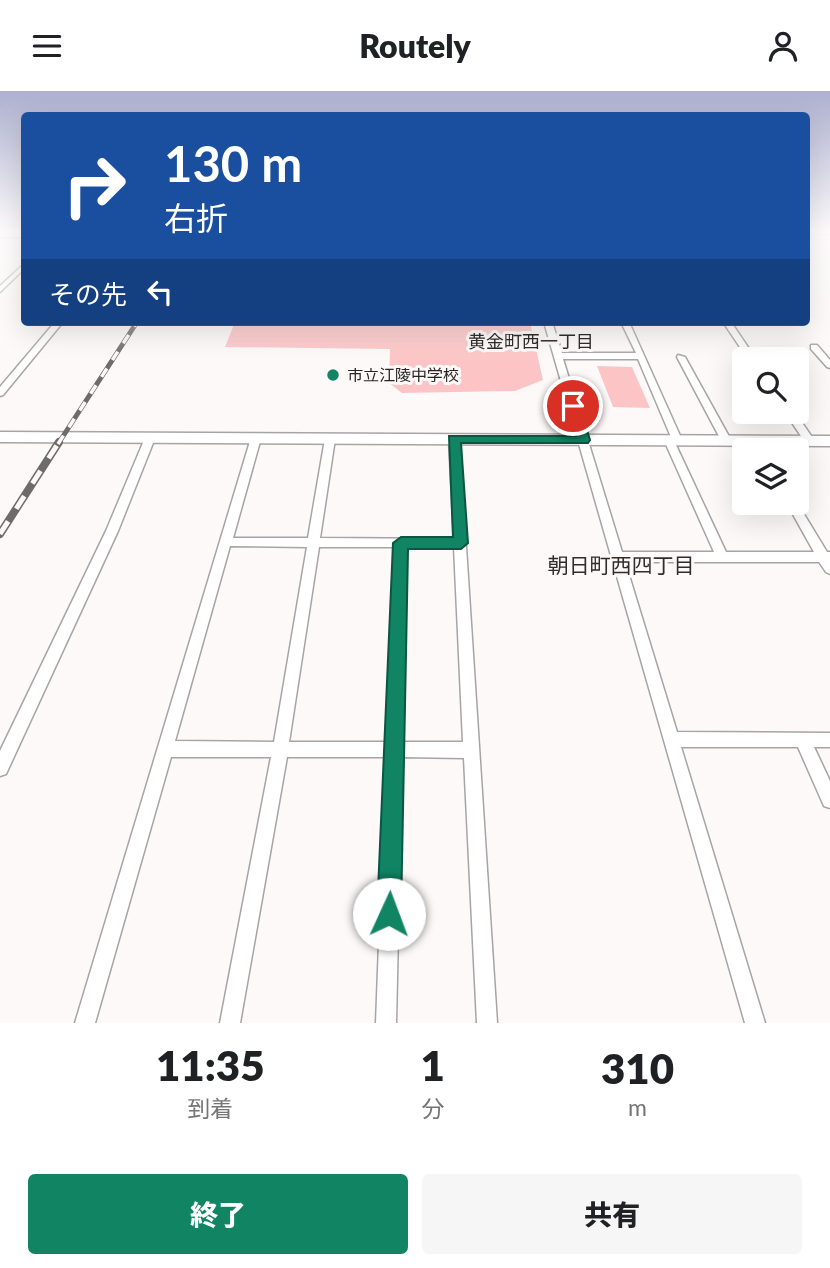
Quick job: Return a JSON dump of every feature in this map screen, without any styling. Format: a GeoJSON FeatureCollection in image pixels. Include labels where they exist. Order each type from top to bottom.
{"type":"FeatureCollection","features":[{"type":"Feature","properties":{"kind":"street"},"geometry":{"type":"LineString","coordinates":[[0,290],[15,275]]}},
{"type":"Feature","properties":{"kind":"street"},"geometry":{"type":"LineString","coordinates":[[0,393],[56,326]]}},
{"type":"Feature","properties":{"kind":"street"},"geometry":{"type":"LineString","coordinates":[[549,326],[755,1023]]}},
{"type":"Feature","properties":{"kind":"street"},"geometry":{"type":"LineString","coordinates":[[627,326],[722,557]]}},
{"type":"Feature","properties":{"kind":"street"},"geometry":{"type":"LineString","coordinates":[[730,326],[744,347]]}},
{"type":"Feature","properties":{"kind":"street"},"geometry":{"type":"LineString","coordinates":[[814,347],[830,365]]}},
{"type":"Feature","properties":{"kind":"street"},"geometry":{"type":"LineString","coordinates":[[558,356],[641,356]]}},
{"type":"Feature","properties":{"kind":"street"},"geometry":{"type":"LineString","coordinates":[[681,357],[726,440]]}},
{"type":"Feature","properties":{"kind":"street"},"geometry":{"type":"LineString","coordinates":[[0,437],[732,441]]}},
{"type":"Feature","properties":{"kind":"street"},"geometry":{"type":"LineString","coordinates":[[0,768],[112,531],[150,438]]}},
{"type":"Feature","properties":{"kind":"street"},"geometry":{"type":"LineString","coordinates":[[85,1023],[168,749],[256,438]]}},
{"type":"Feature","properties":{"kind":"street"},"geometry":{"type":"LineString","coordinates":[[230,1023],[280,750],[330,439]]}},
{"type":"Feature","properties":{"kind":"street"},"geometry":{"type":"LineString","coordinates":[[454,439],[487,1023]]}},
{"type":"Feature","properties":{"kind":"street"},"geometry":{"type":"LineString","coordinates":[[809,440],[830,441]]}},
{"type":"Feature","properties":{"kind":"street"},"geometry":{"type":"LineString","coordinates":[[799,515],[828,561]]}},
{"type":"Feature","properties":{"kind":"street"},"geometry":{"type":"LineString","coordinates":[[227,542],[461,543]]}},
{"type":"Feature","properties":{"kind":"street"},"geometry":{"type":"LineString","coordinates":[[386,1023],[401,543]]}},
{"type":"Feature","properties":{"kind":"street"},"geometry":{"type":"LineString","coordinates":[[618,557],[828,561]]}},
{"type":"Feature","properties":{"kind":"street"},"geometry":{"type":"LineString","coordinates":[[672,739],[830,740]]}},
{"type":"Feature","properties":{"kind":"street"},"geometry":{"type":"LineString","coordinates":[[803,740],[830,800]]}},
{"type":"Feature","properties":{"kind":"street"},"geometry":{"type":"LineString","coordinates":[[168,749],[471,750]]}},
{"type":"Feature","properties":{"kind":"shaded area"},"geometry":{"type":"Polygon","coordinates":[[[233,326],[531,326],[543,380],[515,391],[402,393],[389,383],[390,349],[225,347],[233,326]]]}},
{"type":"Feature","properties":{"kind":"shaded area"},"geometry":{"type":"Polygon","coordinates":[[[597,366],[632,367],[650,408],[613,407],[597,366]]]}},
{"type":"Feature","properties":{"kind":"railway"},"geometry":{"type":"LineString","coordinates":[[58,444],[134,326]]}},
{"type":"Feature","properties":{"kind":"railway"},"geometry":{"type":"LineString","coordinates":[[0,534],[59,442]]}},
{"type":"Feature","properties":{"kind":"place","name":"市立江陵中学校"},"geometry":{"type":"Point","coordinates":[333,375]}},
{"type":"Feature","properties":{"kind":"district","name":"黄金町西一丁目"},"geometry":{"type":"Point","coordinates":[531,342]}},
{"type":"Feature","properties":{"kind":"district","name":"朝日町西四丁目"},"geometry":{"type":"Point","coordinates":[621,566]}},
{"type":"Feature","properties":{"kind":"route"},"geometry":{"type":"LineString","coordinates":[[389,914],[401,543],[461,543],[454,439],[584,440],[573,406]]}}]}
